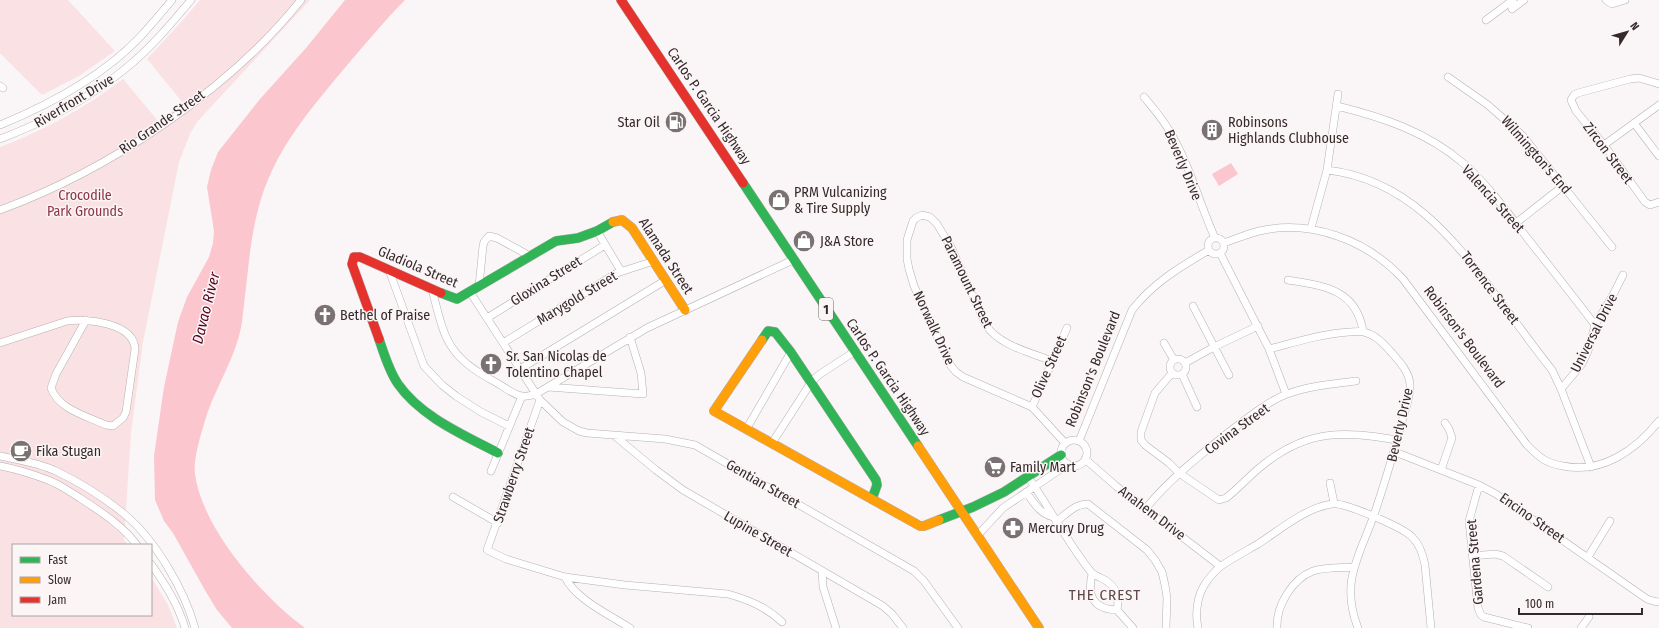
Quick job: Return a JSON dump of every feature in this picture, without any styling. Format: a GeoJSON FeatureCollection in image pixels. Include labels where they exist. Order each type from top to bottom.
{"type":"FeatureCollection","features":[{"type":"Feature","properties":{"kind":"main road","name":"Carlos P. Garcia Highway"},"geometry":{"type":"LineString","coordinates":[[621,0],[1039,628]]}},
{"type":"Feature","properties":{"kind":"main road","name":"Gladiola Street"},"geometry":{"type":"LineString","coordinates":[[498,454],[446,426],[413,401],[398,384],[387,362],[352,264],[352,260],[354,257],[360,257],[454,299],[461,298],[556,241],[573,239],[597,231],[613,222],[622,220]]}},
{"type":"Feature","properties":{"kind":"main road","name":"Alamada Street"},"geometry":{"type":"LineString","coordinates":[[622,220],[632,228],[685,310]]}},
{"type":"Feature","properties":{"kind":"main road"},"geometry":{"type":"LineString","coordinates":[[872,498],[877,485],[876,480],[791,352],[776,332],[768,331],[714,411],[922,526],[961,512],[1004,492],[1061,455]]}},
{"type":"Feature","properties":{"kind":"street","name":"Riverfront Drive"},"geometry":{"type":"LineString","coordinates":[[0,125],[59,98],[93,76],[140,38],[172,0]]}},
{"type":"Feature","properties":{"kind":"street","name":"Riverfront Drive"},"geometry":{"type":"LineString","coordinates":[[0,139],[26,130],[95,91],[126,68],[145,50],[191,0]]}},
{"type":"Feature","properties":{"kind":"street","name":"Rio Grande Street"},"geometry":{"type":"LineString","coordinates":[[0,210],[88,171],[163,125],[241,63],[276,28],[301,0]]}},
{"type":"Feature","properties":{"kind":"street"},"geometry":{"type":"LineString","coordinates":[[1486,20],[1513,0]]}},
{"type":"Feature","properties":{"kind":"street"},"geometry":{"type":"LineString","coordinates":[[1512,9],[1524,0]]}},
{"type":"Feature","properties":{"kind":"street"},"geometry":{"type":"LineString","coordinates":[[1609,2],[1625,0]]}},
{"type":"Feature","properties":{"kind":"street","name":"Wilmington's End"},"geometry":{"type":"LineString","coordinates":[[1448,76],[1488,105],[1522,135],[1612,247]]}},
{"type":"Feature","properties":{"kind":"street","name":"Zircon Street"},"geometry":{"type":"LineString","coordinates":[[1659,84],[1639,78],[1630,79],[1578,92],[1571,98],[1576,111],[1604,145],[1645,202],[1650,205],[1659,202]]}},
{"type":"Feature","properties":{"kind":"street"},"geometry":{"type":"LineString","coordinates":[[1311,228],[1327,170],[1338,94]]}},
{"type":"Feature","properties":{"kind":"street","name":"Beverly Drive"},"geometry":{"type":"LineString","coordinates":[[1144,97],[1177,143],[1215,238]]}},
{"type":"Feature","properties":{"kind":"street"},"geometry":{"type":"LineString","coordinates":[[1604,145],[1659,105]]}},
{"type":"Feature","properties":{"kind":"street","name":"Valencia Street"},"geometry":{"type":"LineString","coordinates":[[1337,106],[1395,123],[1419,134],[1439,146],[1462,163],[1475,175],[1516,223],[1595,325]]}},
{"type":"Feature","properties":{"kind":"street"},"geometry":{"type":"LineString","coordinates":[[1634,123],[1659,156]]}},
{"type":"Feature","properties":{"kind":"street","name":"Torrence Street"},"geometry":{"type":"LineString","coordinates":[[1327,170],[1355,174],[1392,190],[1427,216],[1465,254],[1552,370],[1561,389],[1591,467]]}},
{"type":"Feature","properties":{"kind":"street"},"geometry":{"type":"LineString","coordinates":[[1516,223],[1563,186]]}},
{"type":"Feature","properties":{"kind":"street","name":"Norwalk Drive"},"geometry":{"type":"LineString","coordinates":[[930,217],[919,216],[913,221],[907,240],[906,259],[914,286],[951,366],[963,377],[1032,407],[1065,443]]}},
{"type":"Feature","properties":{"kind":"street","name":"Paramount Street"},"geometry":{"type":"LineString","coordinates":[[930,217],[938,224],[951,247],[990,331],[1006,342],[1052,361]]}},
{"type":"Feature","properties":{"kind":"street","name":"Robinson's Boulevard"},"geometry":{"type":"LineString","coordinates":[[1224,243],[1259,231],[1279,228],[1311,228],[1332,234],[1360,246],[1384,260],[1403,279],[1527,445],[1544,460],[1556,465],[1570,468],[1591,467],[1611,461],[1642,440],[1659,421]]}},
{"type":"Feature","properties":{"kind":"street"},"geometry":{"type":"LineString","coordinates":[[597,231],[621,271]]}},
{"type":"Feature","properties":{"kind":"street"},"geometry":{"type":"LineString","coordinates":[[479,286],[483,246],[484,242],[489,236],[497,238],[530,256]]}},
{"type":"Feature","properties":{"kind":"street"},"geometry":{"type":"LineString","coordinates":[[1215,238],[1221,239],[1224,243],[1224,248],[1220,253],[1215,254],[1209,250],[1208,243],[1215,238]]}},
{"type":"Feature","properties":{"kind":"street","name":"Gloxina Street"},"geometry":{"type":"LineString","coordinates":[[487,318],[605,245]]}},
{"type":"Feature","properties":{"kind":"street","name":"Robinson's Boulevard"},"geometry":{"type":"LineString","coordinates":[[1079,441],[1132,310],[1143,296],[1162,279],[1209,250]]}},
{"type":"Feature","properties":{"kind":"street"},"geometry":{"type":"LineString","coordinates":[[1220,253],[1269,349],[1286,394]]}},
{"type":"Feature","properties":{"kind":"street"},"geometry":{"type":"LineString","coordinates":[[432,289],[442,331],[451,348],[466,364],[482,375],[522,396],[538,397],[548,387],[630,338],[685,310],[793,260]]}},
{"type":"Feature","properties":{"kind":"street","name":"Marygold Street"},"geometry":{"type":"LineString","coordinates":[[503,343],[621,271],[654,261]]}},
{"type":"Feature","properties":{"kind":"street"},"geometry":{"type":"LineString","coordinates":[[389,270],[424,366],[442,385],[456,396],[481,412],[509,426]]}},
{"type":"Feature","properties":{"kind":"street","name":"Universal Drive"},"geometry":{"type":"LineString","coordinates":[[1561,389],[1582,364],[1588,351],[1595,325],[1623,275]]}},
{"type":"Feature","properties":{"kind":"street"},"geometry":{"type":"LineString","coordinates":[[520,369],[666,280]]}},
{"type":"Feature","properties":{"kind":"street"},"geometry":{"type":"LineString","coordinates":[[1269,349],[1307,338],[1363,331],[1358,313],[1350,301],[1337,293],[1316,285],[1288,280]]}},
{"type":"Feature","properties":{"kind":"street","name":"Gentian Street"},"geometry":{"type":"LineString","coordinates":[[470,292],[538,397],[553,414],[579,431],[616,436],[665,439],[695,445],[914,571],[924,581],[958,628]]}},
{"type":"Feature","properties":{"kind":"street"},"geometry":{"type":"LineString","coordinates":[[1193,306],[1229,375]]}},
{"type":"Feature","properties":{"kind":"street"},"geometry":{"type":"LineString","coordinates":[[0,343],[67,321],[86,320],[102,323],[130,336],[135,343],[126,412],[123,418],[113,426],[106,425],[64,406],[53,394],[51,388],[56,374],[86,320]]}},
{"type":"Feature","properties":{"kind":"street"},"geometry":{"type":"LineString","coordinates":[[1184,363],[1214,346],[1258,326]]}},
{"type":"Feature","properties":{"kind":"street","name":"Olive Street"},"geometry":{"type":"LineString","coordinates":[[1032,407],[1067,328]]}},
{"type":"Feature","properties":{"kind":"street","name":"Beverly Drive"},"geometry":{"type":"LineString","coordinates":[[1358,628],[1351,603],[1351,588],[1354,567],[1374,516],[1395,452],[1410,390],[1409,378],[1400,363],[1375,336],[1363,331]]}},
{"type":"Feature","properties":{"kind":"street"},"geometry":{"type":"LineString","coordinates":[[548,387],[643,394],[641,373],[630,338]]}},
{"type":"Feature","properties":{"kind":"street"},"geometry":{"type":"LineString","coordinates":[[1164,343],[1174,360]]}},
{"type":"Feature","properties":{"kind":"street"},"geometry":{"type":"LineString","coordinates":[[747,428],[791,352]]}},
{"type":"Feature","properties":{"kind":"street"},"geometry":{"type":"LineString","coordinates":[[772,443],[812,382],[820,374],[854,352]]}},
{"type":"Feature","properties":{"kind":"street"},"geometry":{"type":"LineString","coordinates":[[1172,373],[1177,375],[1182,374],[1186,369],[1184,363],[1180,360],[1174,360]]}},
{"type":"Feature","properties":{"kind":"street"},"geometry":{"type":"LineString","coordinates":[[1172,373],[1170,366],[1174,360]]}},
{"type":"Feature","properties":{"kind":"street"},"geometry":{"type":"LineString","coordinates":[[1172,373],[1155,393],[1140,436],[1145,445],[1163,457],[1179,474],[1215,499],[1223,500],[1231,495],[1262,466],[1283,451],[1302,441],[1331,435],[1351,434],[1397,440]]}},
{"type":"Feature","properties":{"kind":"street"},"geometry":{"type":"LineString","coordinates":[[1182,374],[1197,407]]}},
{"type":"Feature","properties":{"kind":"street","name":"Covina Street"},"geometry":{"type":"LineString","coordinates":[[1146,508],[1161,490],[1179,474],[1252,414],[1286,394],[1326,385],[1356,381]]}},
{"type":"Feature","properties":{"kind":"street"},"geometry":{"type":"LineString","coordinates":[[491,471],[522,396]]}},
{"type":"Feature","properties":{"kind":"street","name":"Strawberry Street"},"geometry":{"type":"LineString","coordinates":[[538,397],[498,523],[487,550],[506,558],[565,577]]}},
{"type":"Feature","properties":{"kind":"street"},"geometry":{"type":"LineString","coordinates":[[1442,470],[1452,438],[1444,423]]}},
{"type":"Feature","properties":{"kind":"street","name":"Lupine Street"},"geometry":{"type":"LineString","coordinates":[[616,436],[656,470],[683,490],[882,606],[892,614],[903,628]]}},
{"type":"Feature","properties":{"kind":"street"},"geometry":{"type":"LineString","coordinates":[[977,536],[993,518],[1011,502],[1068,464],[1078,464],[1084,459],[1086,450],[1084,445],[1079,441],[1070,440],[1065,443],[1062,448],[1061,455],[1063,460],[1068,464]]}},
{"type":"Feature","properties":{"kind":"street","name":"Encino Street"},"geometry":{"type":"LineString","coordinates":[[1395,452],[1479,485],[1496,494],[1648,599],[1659,602]]}},
{"type":"Feature","properties":{"kind":"street"},"geometry":{"type":"LineString","coordinates":[[0,456],[21,460],[55,471],[74,482],[124,514],[139,529],[150,544]]}},
{"type":"Feature","properties":{"kind":"street","name":"Anahem Drive"},"geometry":{"type":"LineString","coordinates":[[1084,459],[1116,486],[1220,566]]}},
{"type":"Feature","properties":{"kind":"street"},"geometry":{"type":"LineString","coordinates":[[0,466],[49,480],[117,524],[136,544]]}},
{"type":"Feature","properties":{"kind":"street"},"geometry":{"type":"LineString","coordinates":[[1028,476],[1092,574],[1107,581],[1115,588],[1119,597],[1117,610]]}},
{"type":"Feature","properties":{"kind":"street"},"geometry":{"type":"LineString","coordinates":[[1330,483],[1334,503]]}},
{"type":"Feature","properties":{"kind":"street","name":"Gardena Street"},"geometry":{"type":"LineString","coordinates":[[1479,485],[1469,521],[1478,608],[1481,615],[1528,628]]}},
{"type":"Feature","properties":{"kind":"street"},"geometry":{"type":"LineString","coordinates":[[1004,492],[1011,502]]}},
{"type":"Feature","properties":{"kind":"street"},"geometry":{"type":"LineString","coordinates":[[1026,492],[1038,509],[1055,519]]}},
{"type":"Feature","properties":{"kind":"street"},"geometry":{"type":"LineString","coordinates":[[453,497],[498,523]]}},
{"type":"Feature","properties":{"kind":"street"},"geometry":{"type":"LineString","coordinates":[[1198,628],[1197,610],[1200,595],[1205,584],[1220,566],[1298,517],[1334,503],[1374,516],[1406,532],[1419,546],[1425,565],[1431,628]]}},
{"type":"Feature","properties":{"kind":"street"},"geometry":{"type":"LineString","coordinates":[[1055,519],[1077,506],[1088,504],[1147,550],[1156,560],[1162,572],[1167,598],[1166,628]]}},
{"type":"Feature","properties":{"kind":"street"},"geometry":{"type":"LineString","coordinates":[[1588,557],[1610,522]]}},
{"type":"Feature","properties":{"kind":"street"},"geometry":{"type":"LineString","coordinates":[[152,546],[184,597],[196,628]]}},
{"type":"Feature","properties":{"kind":"street"},"geometry":{"type":"LineString","coordinates":[[1472,556],[1499,554],[1548,587]]}},
{"type":"Feature","properties":{"kind":"street"},"geometry":{"type":"LineString","coordinates":[[152,566],[174,602],[185,628]]}},
{"type":"Feature","properties":{"kind":"street"},"geometry":{"type":"LineString","coordinates":[[1277,628],[1280,605],[1287,594],[1304,576],[1321,569],[1354,567]]}},
{"type":"Feature","properties":{"kind":"street"},"geometry":{"type":"LineString","coordinates":[[822,571],[823,587],[836,628]]}},
{"type":"Feature","properties":{"kind":"street"},"geometry":{"type":"LineString","coordinates":[[1092,574],[1090,590],[1097,604],[1104,609],[1117,610],[1134,628]]}},
{"type":"Feature","properties":{"kind":"street"},"geometry":{"type":"LineString","coordinates":[[565,577],[618,584],[728,594],[744,598],[764,608],[782,622]]}},
{"type":"Feature","properties":{"kind":"street"},"geometry":{"type":"LineString","coordinates":[[565,577],[577,594],[630,628]]}},
{"type":"Feature","properties":{"kind":"street"},"geometry":{"type":"LineString","coordinates":[[1581,628],[1589,617]]}},
{"type":"Feature","properties":{"kind":"green space"},"geometry":{"type":"Polygon","coordinates":[[[0,0],[68,0],[115,51],[79,76],[42,95],[0,53],[0,0]]]}},
{"type":"Feature","properties":{"kind":"green space","name":"Crocodile Park Grounds"},"geometry":{"type":"Polygon","coordinates":[[[200,0],[310,0],[197,122],[190,134],[179,162],[143,342],[131,433],[124,540],[127,544],[12,544],[12,616],[152,616],[152,579],[168,605],[177,628],[0,628],[0,147],[64,118],[109,90],[123,79],[159,122],[183,103],[147,59],[200,0]]]}},
{"type":"Feature","properties":{"kind":"water","name":"Davao River"},"geometry":{"type":"Polygon","coordinates":[[[345,0],[405,0],[369,39],[308,114],[295,131],[273,169],[264,189],[255,221],[240,332],[236,347],[207,413],[195,463],[195,474],[200,495],[209,516],[236,560],[253,580],[288,615],[305,628],[232,628],[217,610],[206,592],[173,533],[164,521],[155,500],[154,456],[164,387],[178,322],[187,297],[209,257],[213,243],[214,231],[207,187],[211,170],[218,152],[260,99],[306,48],[345,0]]]}},
{"type":"Feature","properties":{"kind":"water"},"geometry":{"type":"Polygon","coordinates":[[[1231,163],[1238,174],[1219,186],[1212,174],[1231,163]]]}},
{"type":"Feature","properties":{"kind":"traffic: fast"},"geometry":{"type":"LineString","coordinates":[[743,183],[918,446]]}},
{"type":"Feature","properties":{"kind":"traffic: fast"},"geometry":{"type":"LineString","coordinates":[[441,293],[457,299],[556,241],[578,238],[597,231],[613,222]]}},
{"type":"Feature","properties":{"kind":"traffic: fast"},"geometry":{"type":"LineString","coordinates":[[762,340],[768,331],[775,332],[790,351],[876,480],[877,485],[872,499]]}},
{"type":"Feature","properties":{"kind":"traffic: fast"},"geometry":{"type":"LineString","coordinates":[[379,339],[392,374],[408,396],[431,416],[457,432],[498,453]]}},
{"type":"Feature","properties":{"kind":"traffic: fast"},"geometry":{"type":"LineString","coordinates":[[939,520],[973,507],[1004,492],[1061,455]]}},
{"type":"Feature","properties":{"kind":"traffic: slow"},"geometry":{"type":"LineString","coordinates":[[613,222],[622,220],[632,228],[685,310]]}},
{"type":"Feature","properties":{"kind":"traffic: slow"},"geometry":{"type":"LineString","coordinates":[[762,340],[714,411],[920,526],[924,526],[939,520]]}},
{"type":"Feature","properties":{"kind":"traffic: slow"},"geometry":{"type":"LineString","coordinates":[[918,446],[1039,628]]}},
{"type":"Feature","properties":{"kind":"traffic: jam"},"geometry":{"type":"LineString","coordinates":[[621,0],[743,183]]}},
{"type":"Feature","properties":{"kind":"traffic: jam"},"geometry":{"type":"LineString","coordinates":[[379,339],[352,264],[354,257],[360,257],[441,293]]}},
{"type":"Feature","properties":{"kind":"place","name":"Star Oil"},"geometry":{"type":"Point","coordinates":[676,122]}},
{"type":"Feature","properties":{"kind":"place","name":"Robinsons Highlands Clubhouse"},"geometry":{"type":"Point","coordinates":[1212,130]}},
{"type":"Feature","properties":{"kind":"place","name":"PRM Vulcanizing & Tire Supply"},"geometry":{"type":"Point","coordinates":[779,200]}},
{"type":"Feature","properties":{"kind":"place","name":"J&A Store"},"geometry":{"type":"Point","coordinates":[804,241]}},
{"type":"Feature","properties":{"kind":"place","name":"Bethel of Praise"},"geometry":{"type":"Point","coordinates":[325,315]}},
{"type":"Feature","properties":{"kind":"place","name":"Sr. San Nicolas de Tolentino Chapel"},"geometry":{"type":"Point","coordinates":[491,364]}},
{"type":"Feature","properties":{"kind":"place","name":"Fika Stugan"},"geometry":{"type":"Point","coordinates":[21,451]}},
{"type":"Feature","properties":{"kind":"place","name":"Family Mart"},"geometry":{"type":"Point","coordinates":[995,467]}},
{"type":"Feature","properties":{"kind":"place","name":"Mercury Drug"},"geometry":{"type":"Point","coordinates":[1013,528]}},
{"type":"Feature","properties":{"kind":"district","name":"THE CREST"},"geometry":{"type":"Point","coordinates":[1105,595]}}]}
